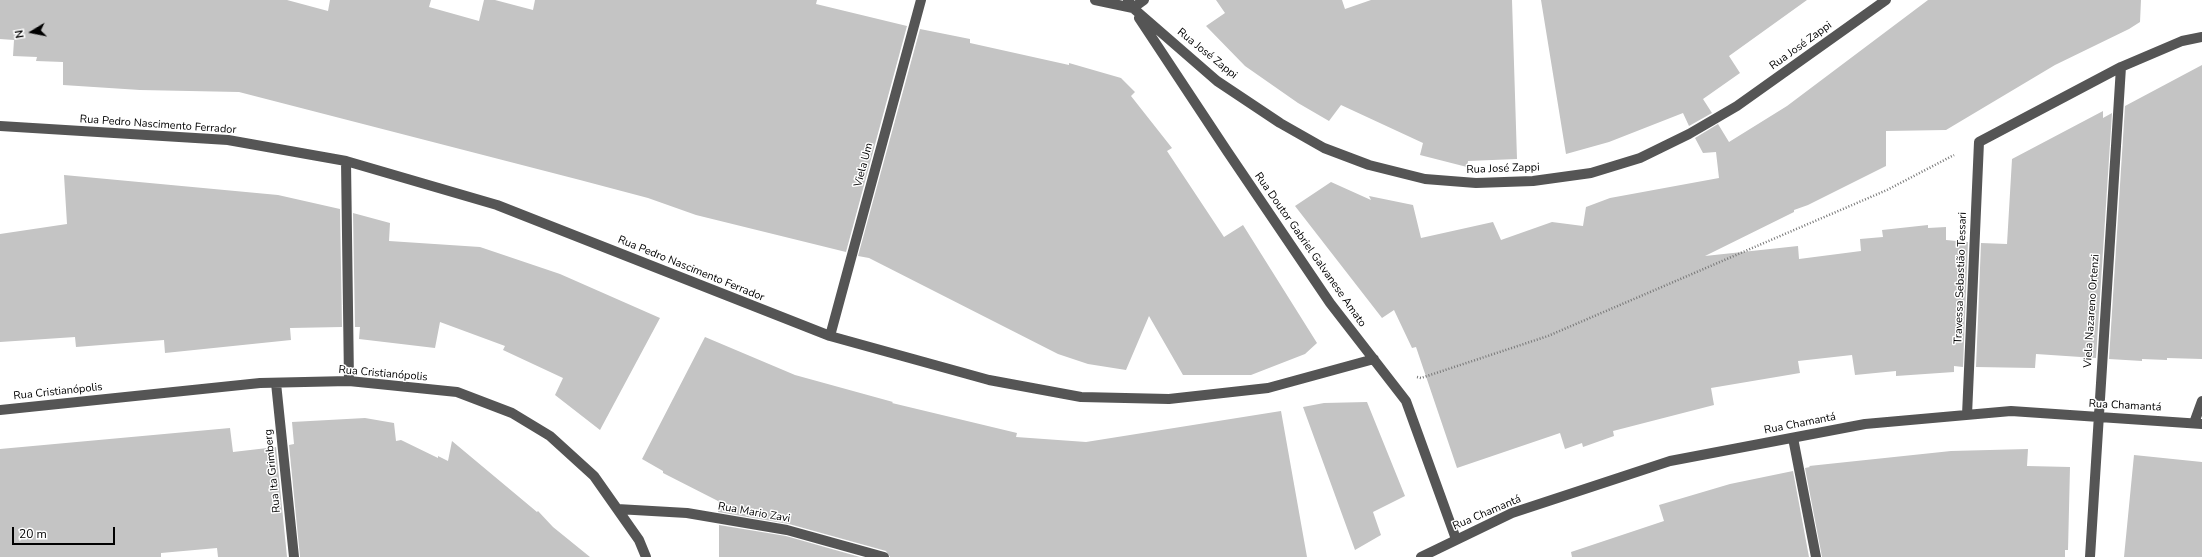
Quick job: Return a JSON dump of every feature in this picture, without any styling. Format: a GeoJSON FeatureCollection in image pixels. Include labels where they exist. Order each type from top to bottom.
{"type":"FeatureCollection","features":[{"type":"Feature","properties":{"kind":"street","name":"Viela Um"},"geometry":{"type":"LineString","coordinates":[[830,336],[921,0]]}},
{"type":"Feature","properties":{"kind":"street"},"geometry":{"type":"LineString","coordinates":[[1094,0],[1130,4],[1144,0]]}},
{"type":"Feature","properties":{"kind":"street","name":"Rua José Zappi"},"geometry":{"type":"LineString","coordinates":[[1130,4],[1217,81],[1280,123],[1324,148],[1369,165],[1426,178],[1476,184],[1533,181],[1591,173],[1640,158],[1689,134],[1738,106],[1886,0]]}},
{"type":"Feature","properties":{"kind":"street","name":"Rua Doutor Gabriel Galvanese Amato"},"geometry":{"type":"LineString","coordinates":[[1130,4],[1226,151],[1330,303],[1406,401],[1456,538]]}},
{"type":"Feature","properties":{"kind":"street"},"geometry":{"type":"LineString","coordinates":[[1979,142],[2121,67],[2182,41],[2202,37]]}},
{"type":"Feature","properties":{"kind":"street","name":"Viela Nazareno Ortenzi"},"geometry":{"type":"LineString","coordinates":[[2090,557],[2097,416],[2121,67]]}},
{"type":"Feature","properties":{"kind":"street","name":"Rua Pedro Nascimento Ferrador"},"geometry":{"type":"LineString","coordinates":[[0,126],[228,140],[346,161],[497,205],[830,336],[989,380],[1081,397],[1169,400],[1268,388],[1374,359]]}},
{"type":"Feature","properties":{"kind":"street","name":"Travessa Sebastião Tessari"},"geometry":{"type":"LineString","coordinates":[[1967,415],[1979,142]]}},
{"type":"Feature","properties":{"kind":"street"},"geometry":{"type":"LineString","coordinates":[[346,161],[350,381]]}},
{"type":"Feature","properties":{"kind":"street","name":"Rua Cristianópolis"},"geometry":{"type":"LineString","coordinates":[[0,410],[276,383],[350,381],[457,392],[512,413],[556,441],[594,476],[639,540],[646,557]]}},
{"type":"Feature","properties":{"kind":"street","name":"Rua Ita Grimberg"},"geometry":{"type":"LineString","coordinates":[[276,383],[294,557]]}},
{"type":"Feature","properties":{"kind":"street"},"geometry":{"type":"LineString","coordinates":[[2198,423],[2202,401]]}},
{"type":"Feature","properties":{"kind":"street","name":"Rua Chamantá"},"geometry":{"type":"LineString","coordinates":[[1421,557],[1456,538],[1512,513],[1670,461],[1865,424],[2011,411],[2198,423]]}},
{"type":"Feature","properties":{"kind":"street"},"geometry":{"type":"LineString","coordinates":[[1793,438],[1816,557]]}},
{"type":"Feature","properties":{"kind":"street","name":"Rua Mario Zavi"},"geometry":{"type":"LineString","coordinates":[[617,509],[687,513],[786,530],[884,557]]}},
{"type":"Feature","properties":{"kind":"path"},"geometry":{"type":"LineString","coordinates":[[1414,375],[1421,378],[1548,336],[1887,190],[1979,142]]}},
{"type":"Feature","properties":{"kind":"building"},"geometry":{"type":"Polygon","coordinates":[[[0,0],[287,0],[328,11],[330,0],[431,0],[429,7],[479,21],[484,0],[495,0],[533,10],[535,0],[817,0],[816,4],[907,26],[846,252],[696,215],[648,198],[239,92],[140,90],[63,85],[63,62],[36,61],[37,57],[13,56],[14,40],[0,39],[0,0]]]}},
{"type":"Feature","properties":{"kind":"building"},"geometry":{"type":"Polygon","coordinates":[[[1216,0],[1342,0],[1345,9],[1371,0],[1512,0],[1517,159],[1468,161],[1467,167],[1420,155],[1423,143],[1341,105],[1329,121],[1298,103],[1245,66],[1206,26],[1225,13],[1216,0]]]}},
{"type":"Feature","properties":{"kind":"building"},"geometry":{"type":"Polygon","coordinates":[[[1541,0],[1807,0],[1729,56],[1740,73],[1703,99],[1712,113],[1689,126],[1683,113],[1609,142],[1566,154],[1541,0]]]}},
{"type":"Feature","properties":{"kind":"building"},"geometry":{"type":"Polygon","coordinates":[[[1928,0],[2141,0],[2140,22],[2129,29],[2055,65],[1946,130],[1886,131],[1886,166],[1808,205],[1794,210],[1794,212],[1705,256],[1798,246],[1799,259],[1861,251],[1860,239],[1883,237],[1882,230],[1928,225],[1928,228],[1946,227],[1946,240],[1968,242],[1963,367],[1954,366],[1954,372],[1896,376],[1896,371],[1855,375],[1852,355],[1798,361],[1800,373],[1711,388],[1714,405],[1613,431],[1614,436],[1583,447],[1582,443],[1565,449],[1560,433],[1457,468],[1416,347],[1412,348],[1394,310],[1382,318],[1295,206],[1331,182],[1371,200],[1369,196],[1413,205],[1421,238],[1493,222],[1501,240],[1552,222],[1583,226],[1586,207],[1610,198],[1719,178],[1716,152],[1703,153],[1695,138],[1718,124],[1729,142],[1787,106],[1928,0]]]}},
{"type":"Feature","properties":{"kind":"building"},"geometry":{"type":"Polygon","coordinates":[[[920,29],[970,39],[970,43],[1069,65],[1069,63],[1121,78],[1135,92],[1131,96],[1172,148],[1167,151],[1224,237],[1243,225],[1317,343],[1305,354],[1251,375],[1183,375],[1149,316],[1126,370],[1088,364],[1058,354],[869,258],[858,256],[920,29]]]}},
{"type":"Feature","properties":{"kind":"building"},"geometry":{"type":"Polygon","coordinates":[[[2202,65],[2202,359],[2167,358],[2167,360],[2142,359],[2142,361],[2109,359],[2125,106],[2202,65]]]}},
{"type":"Feature","properties":{"kind":"building"},"geometry":{"type":"Polygon","coordinates":[[[2103,111],[2103,118],[2112,113],[2096,358],[2036,354],[2035,368],[1976,367],[1981,243],[2007,244],[2012,159],[2103,111]]]}},
{"type":"Feature","properties":{"kind":"building"},"geometry":{"type":"Polygon","coordinates":[[[64,175],[278,195],[340,209],[342,327],[290,328],[291,340],[165,353],[164,340],[76,347],[75,337],[0,342],[0,234],[67,224],[64,175]]]}},
{"type":"Feature","properties":{"kind":"building"},"geometry":{"type":"Polygon","coordinates":[[[353,213],[390,223],[389,241],[480,247],[560,274],[660,318],[600,430],[555,395],[563,378],[503,350],[505,346],[440,322],[435,348],[359,339],[360,327],[355,327],[353,213]]]}},
{"type":"Feature","properties":{"kind":"building"},"geometry":{"type":"Polygon","coordinates":[[[705,337],[795,375],[893,402],[892,403],[1017,433],[1016,437],[1086,442],[1281,411],[1307,557],[890,557],[886,551],[789,524],[718,512],[718,501],[663,473],[663,471],[642,459],[705,337]]]}},
{"type":"Feature","properties":{"kind":"building"},"geometry":{"type":"Polygon","coordinates":[[[1367,402],[1405,496],[1373,512],[1381,535],[1355,550],[1303,407],[1324,403],[1367,402]]]}},
{"type":"Feature","properties":{"kind":"building"},"geometry":{"type":"Polygon","coordinates":[[[365,418],[394,423],[396,441],[401,440],[438,458],[438,456],[448,461],[452,441],[537,512],[538,511],[553,527],[590,557],[300,557],[289,445],[294,444],[292,422],[365,418]]]}},
{"type":"Feature","properties":{"kind":"building"},"geometry":{"type":"Polygon","coordinates":[[[230,428],[233,452],[276,447],[287,557],[218,557],[217,548],[161,553],[161,557],[0,557],[0,449],[230,428]]]}},
{"type":"Feature","properties":{"kind":"building"},"geometry":{"type":"Polygon","coordinates":[[[2028,449],[2027,466],[2070,467],[2068,550],[2065,550],[2065,557],[1822,557],[1805,468],[1810,467],[1809,466],[1951,451],[2028,449]]]}},
{"type":"Feature","properties":{"kind":"building"},"geometry":{"type":"Polygon","coordinates":[[[2134,455],[2202,462],[2202,557],[2124,557],[2134,455]]]}},
{"type":"Feature","properties":{"kind":"building"},"geometry":{"type":"Polygon","coordinates":[[[1793,471],[1809,557],[1572,557],[1571,552],[1664,521],[1659,505],[1730,484],[1793,471]]]}},
{"type":"Feature","properties":{"kind":"building"},"geometry":{"type":"Polygon","coordinates":[[[719,525],[786,536],[860,557],[719,557],[719,525]]]}}]}
